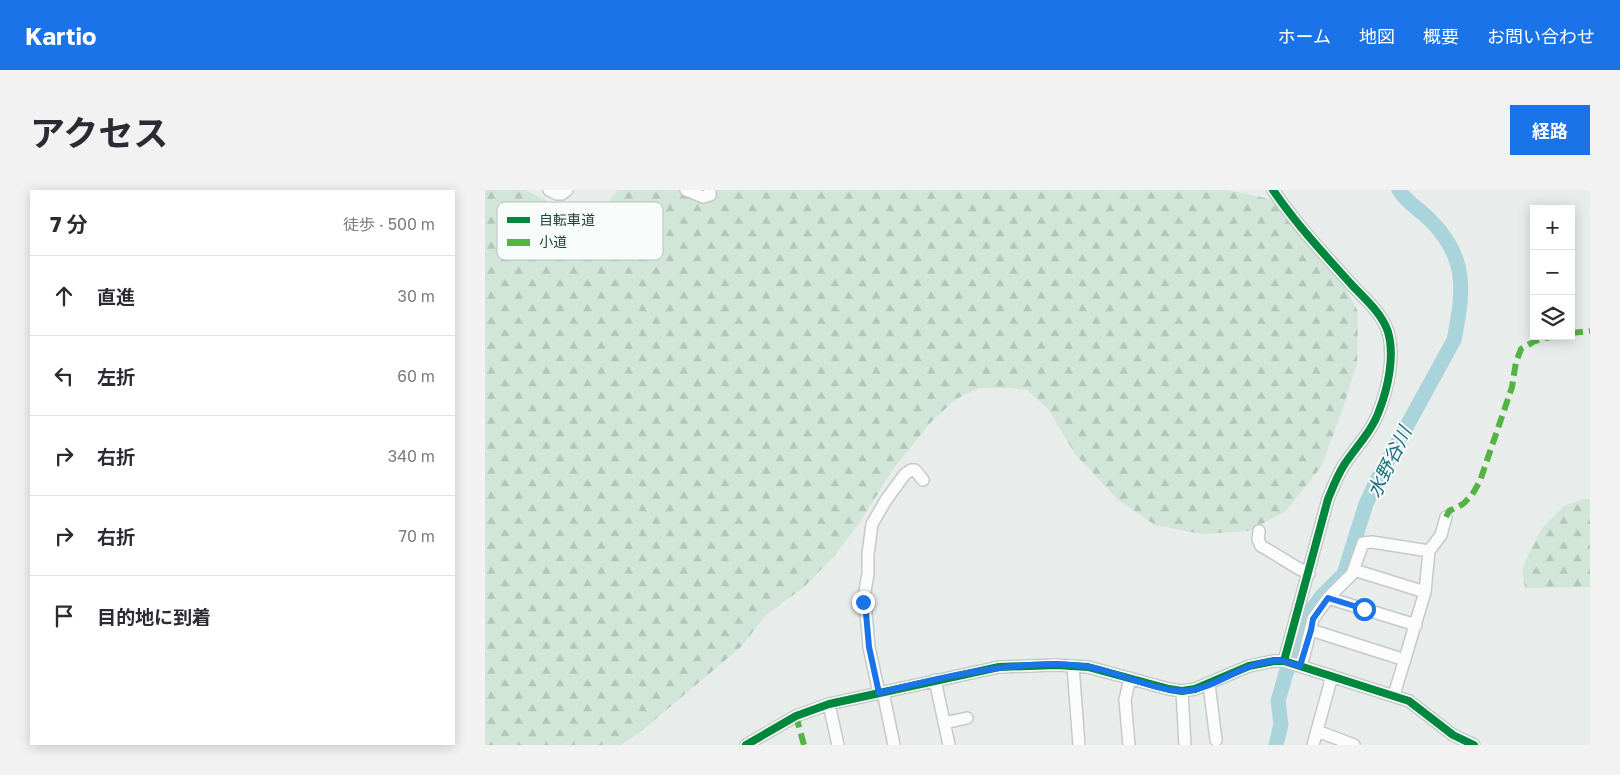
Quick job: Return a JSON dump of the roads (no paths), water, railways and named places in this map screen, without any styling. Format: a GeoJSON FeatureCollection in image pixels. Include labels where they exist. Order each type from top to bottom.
{"type":"FeatureCollection","features":[{"type":"Feature","properties":{"kind":"street"},"geometry":{"type":"LineString","coordinates":[[549,190],[557,194],[562,194],[567,190]]}},
{"type":"Feature","properties":{"kind":"street"},"geometry":{"type":"LineString","coordinates":[[686,190],[703,197],[710,195],[710,190]]}},
{"type":"Feature","properties":{"kind":"street"},"geometry":{"type":"LineString","coordinates":[[1273,190],[1315,243],[1377,313],[1388,333],[1391,360],[1380,410],[1375,422],[1335,480],[1328,499],[1309,574],[1292,664]]}},
{"type":"Feature","properties":{"kind":"street"},"geometry":{"type":"LineString","coordinates":[[894,745],[869,647],[866,613],[863,602],[868,574],[867,554],[872,524],[886,500],[905,474],[915,470],[923,480]]}},
{"type":"Feature","properties":{"kind":"street"},"geometry":{"type":"LineString","coordinates":[[1394,695],[1425,592],[1429,551],[1441,535],[1446,518]]}},
{"type":"Feature","properties":{"kind":"street"},"geometry":{"type":"LineString","coordinates":[[1259,532],[1258,539],[1261,546],[1309,574]]}},
{"type":"Feature","properties":{"kind":"street"},"geometry":{"type":"LineString","coordinates":[[1292,664],[1311,630],[1316,614],[1354,570],[1363,543],[1372,542],[1429,551]]}},
{"type":"Feature","properties":{"kind":"street"},"geometry":{"type":"LineString","coordinates":[[1354,570],[1425,592]]}},
{"type":"Feature","properties":{"kind":"street"},"geometry":{"type":"LineString","coordinates":[[1328,598],[1416,625]]}},
{"type":"Feature","properties":{"kind":"street"},"geometry":{"type":"LineString","coordinates":[[1311,630],[1405,660]]}},
{"type":"Feature","properties":{"kind":"street"},"geometry":{"type":"LineString","coordinates":[[746,745],[796,716],[829,704],[935,680],[999,668],[1073,666],[1103,670],[1182,691],[1209,684],[1249,666],[1274,661],[1292,664],[1394,695],[1417,706],[1453,736],[1474,745]]}},
{"type":"Feature","properties":{"kind":"street"},"geometry":{"type":"LineString","coordinates":[[1073,666],[1079,745]]}},
{"type":"Feature","properties":{"kind":"street"},"geometry":{"type":"LineString","coordinates":[[1313,745],[1333,676]]}},
{"type":"Feature","properties":{"kind":"street"},"geometry":{"type":"LineString","coordinates":[[1129,745],[1125,700],[1130,678]]}},
{"type":"Feature","properties":{"kind":"street"},"geometry":{"type":"LineString","coordinates":[[935,680],[944,723],[946,744]]}},
{"type":"Feature","properties":{"kind":"street"},"geometry":{"type":"LineString","coordinates":[[1209,684],[1216,740]]}},
{"type":"Feature","properties":{"kind":"street"},"geometry":{"type":"LineString","coordinates":[[1182,691],[1185,745]]}},
{"type":"Feature","properties":{"kind":"street"},"geometry":{"type":"LineString","coordinates":[[829,704],[838,745]]}},
{"type":"Feature","properties":{"kind":"street"},"geometry":{"type":"LineString","coordinates":[[944,723],[967,718]]}},
{"type":"Feature","properties":{"kind":"street"},"geometry":{"type":"LineString","coordinates":[[1317,731],[1355,745]]}},
{"type":"Feature","properties":{"kind":"waterway","name":"水野谷川"},"geometry":{"type":"LineString","coordinates":[[1276,745],[1281,724],[1278,701],[1306,617],[1322,596],[1344,574],[1366,504],[1376,482],[1454,340],[1461,290],[1457,261],[1442,233],[1399,190]]}}]}
